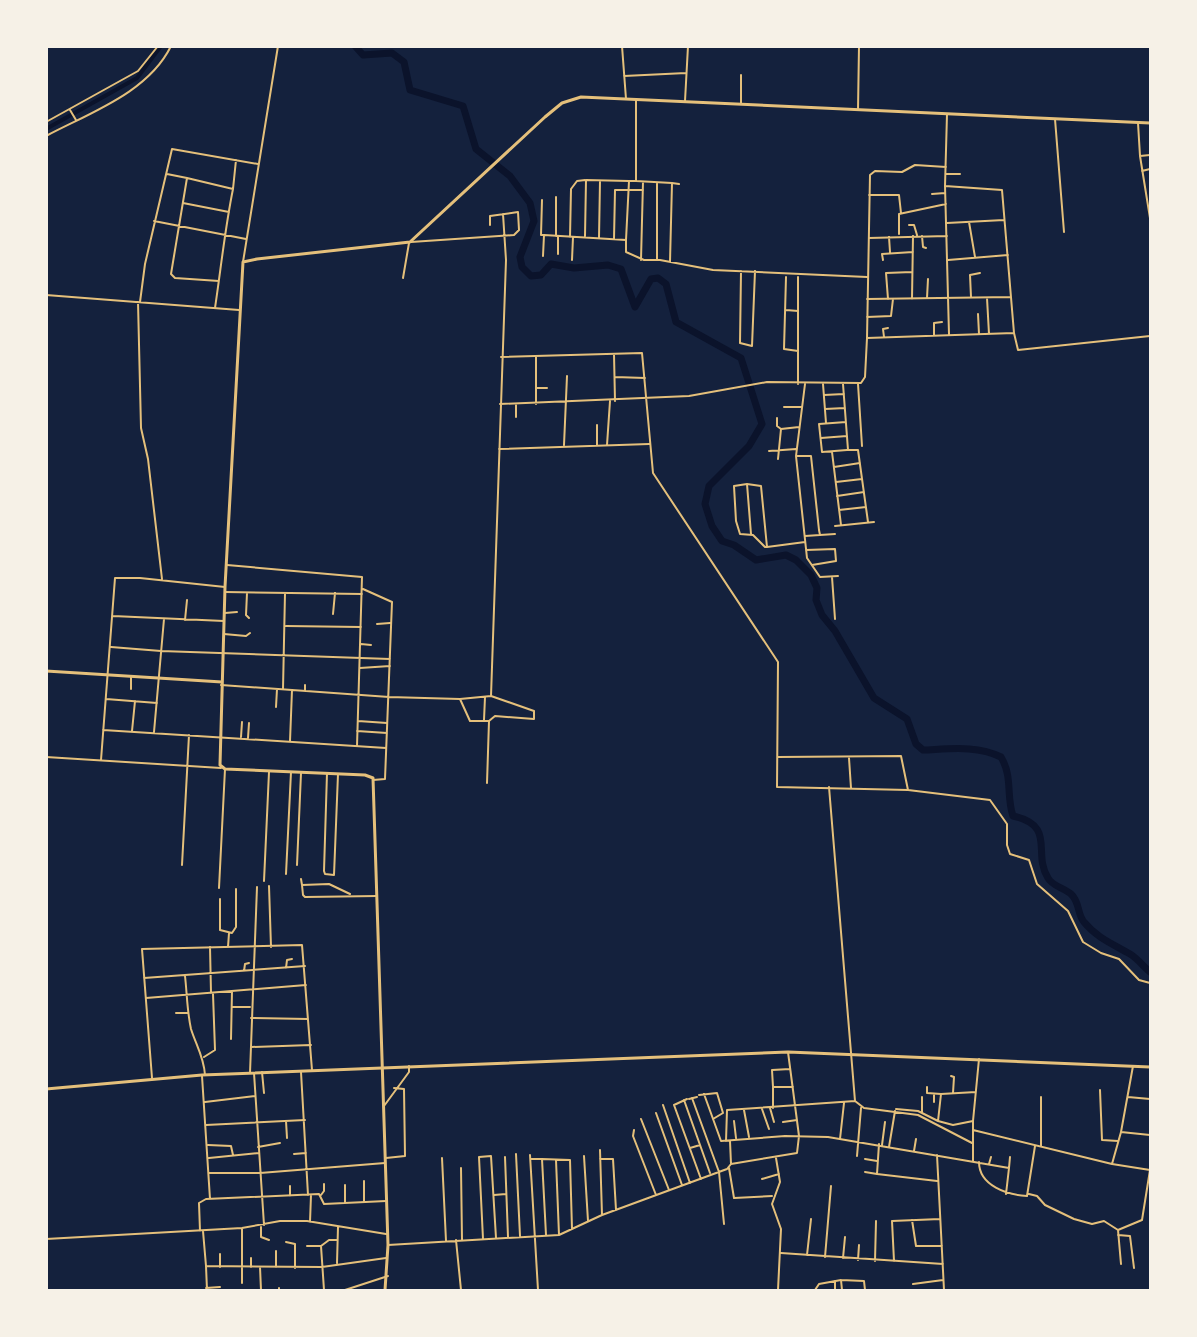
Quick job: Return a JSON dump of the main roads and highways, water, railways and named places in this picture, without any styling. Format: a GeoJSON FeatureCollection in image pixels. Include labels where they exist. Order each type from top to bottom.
{"type":"FeatureCollection","features":[{"type":"Feature","properties":{"kind":"main road"},"geometry":{"type":"LineString","coordinates":[[385,1290],[388,1276],[388,1245],[373,780],[368,775],[223,769],[221,737],[225,587],[238,310],[243,262],[269,257],[410,242],[552,111],[569,100],[585,97],[1150,123]]}},
{"type":"Feature","properties":{"kind":"main road"},"geometry":{"type":"LineString","coordinates":[[46,671],[222,684]]}},
{"type":"Feature","properties":{"kind":"main road"},"geometry":{"type":"LineString","coordinates":[[46,1089],[152,1078],[262,1072],[788,1052],[1150,1067]]}},
{"type":"Feature","properties":{"kind":"waterway"},"geometry":{"type":"LineString","coordinates":[[46,129],[137,78],[161,46]]}},
{"type":"Feature","properties":{"kind":"waterway"},"geometry":{"type":"LineString","coordinates":[[355,46],[363,55],[392,53],[404,62],[410,90],[463,106],[476,149],[510,176],[530,203],[534,221],[520,257],[522,267],[531,276],[541,275],[551,264],[574,268],[608,265],[621,269],[635,307],[651,279],[658,278],[666,284],[676,322],[741,358],[762,424],[749,446],[709,486],[705,504],[712,526],[722,541],[734,545],[756,560],[786,555],[796,560],[811,575],[817,588],[816,600],[822,615],[835,631],[874,698],[907,719],[916,744],[923,750],[973,749],[1001,757],[1007,772],[1013,816],[1035,826],[1039,833],[1044,869],[1050,881],[1074,897],[1082,919],[1089,928],[1133,956],[1150,972]]}}]}
